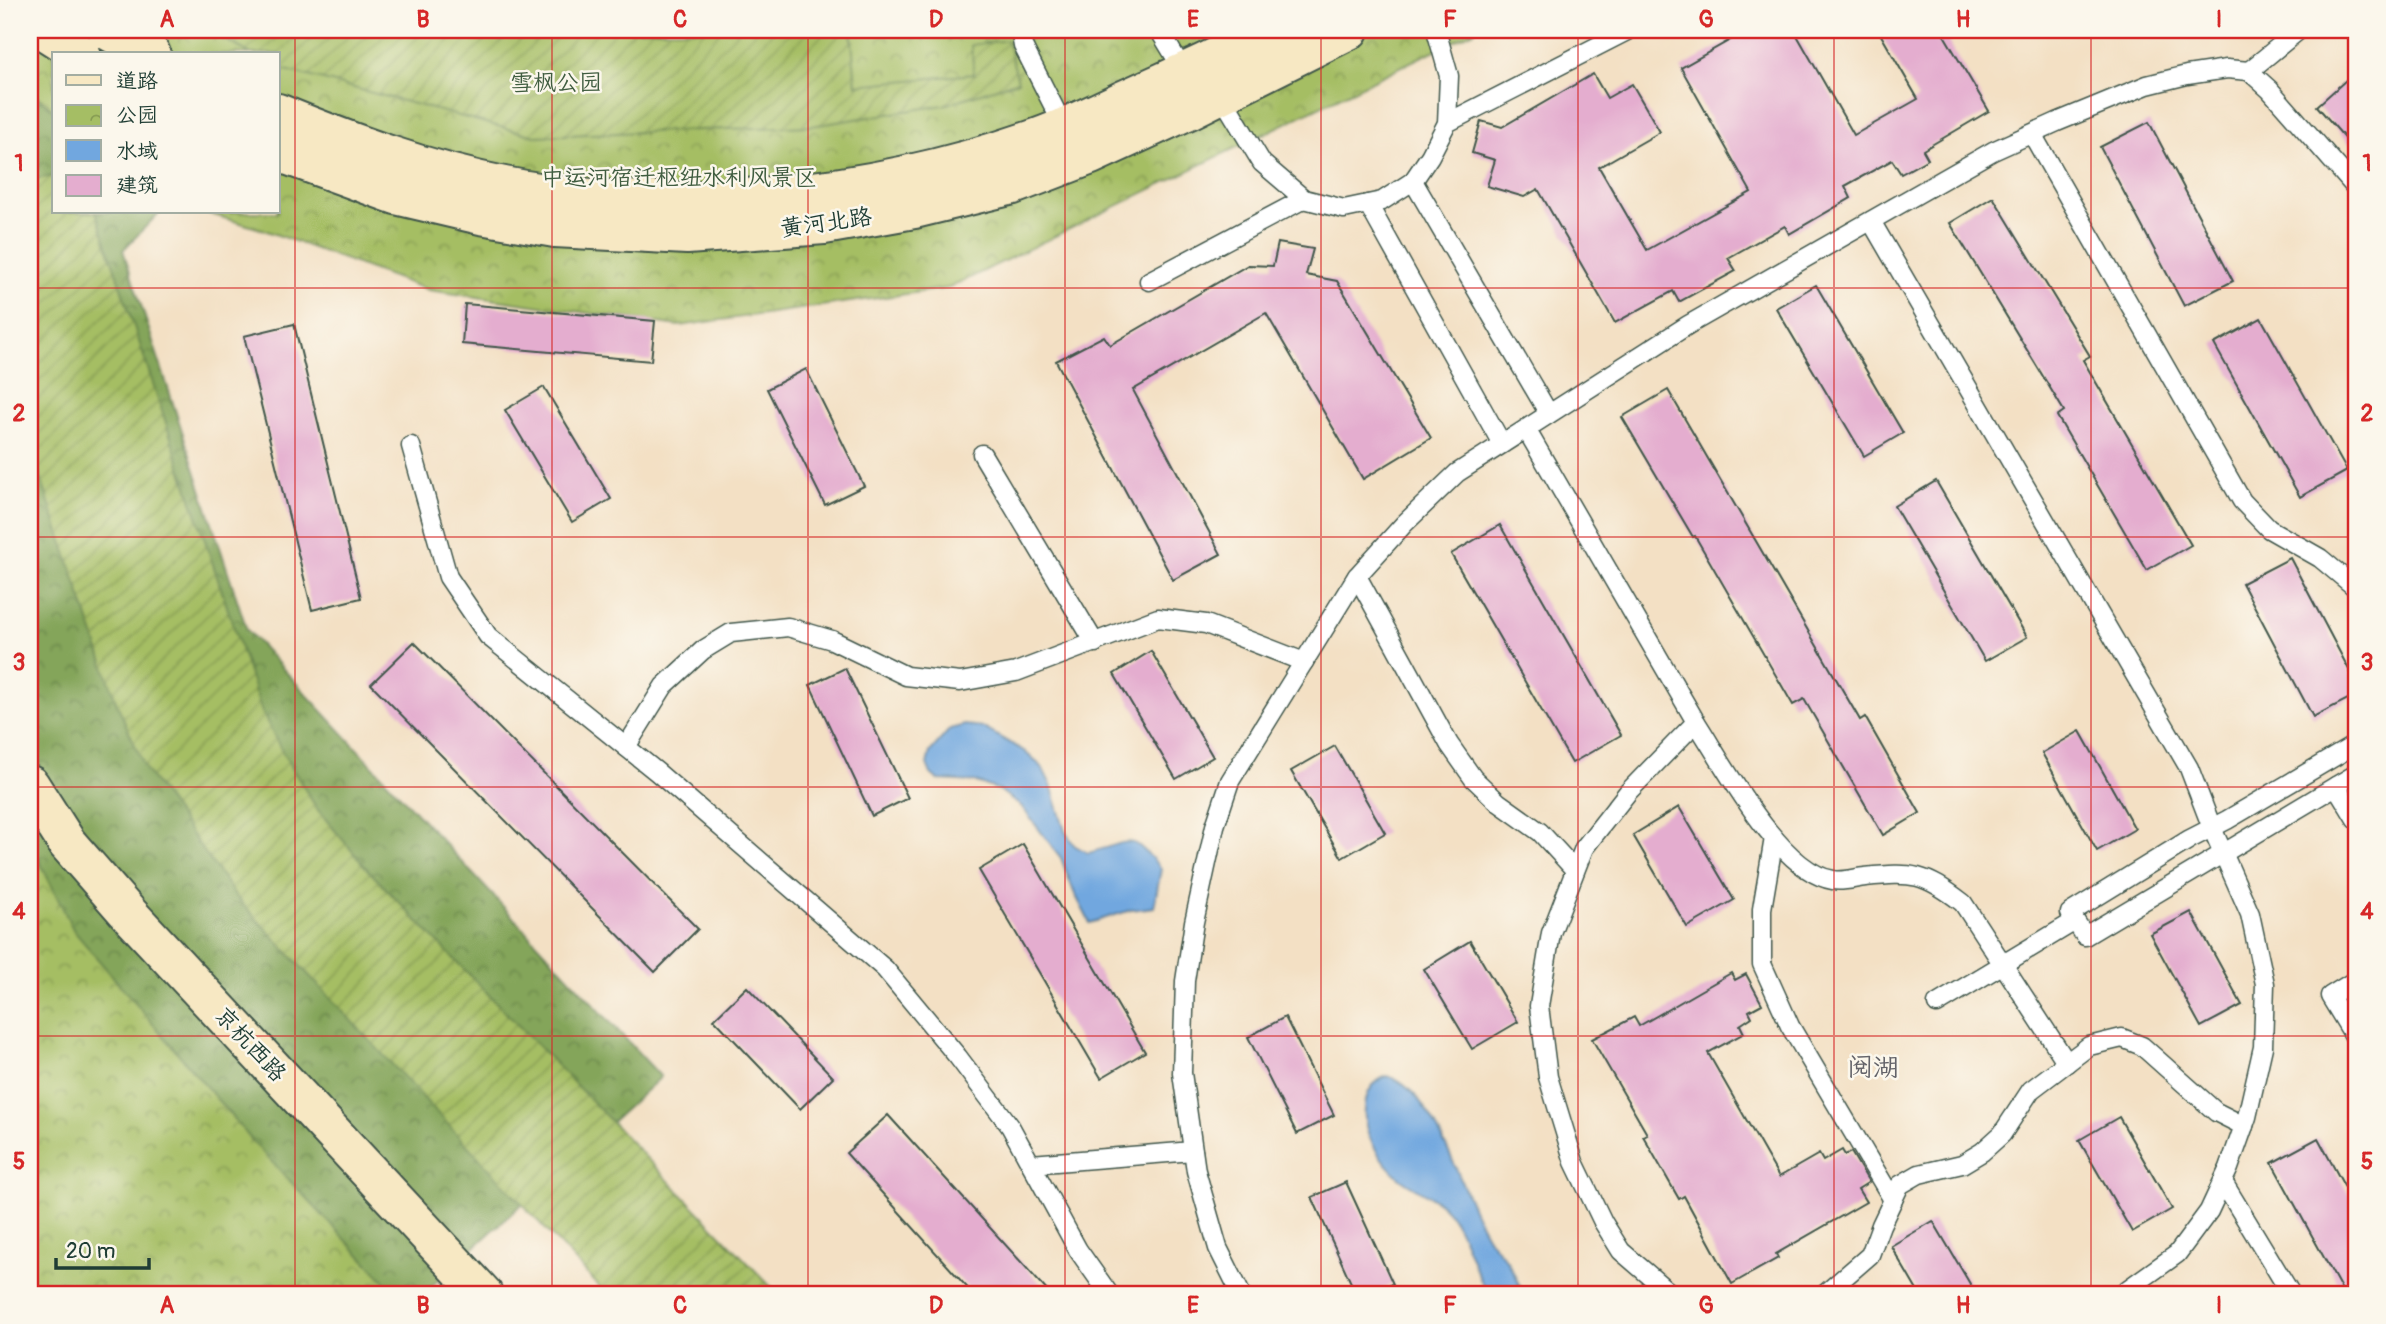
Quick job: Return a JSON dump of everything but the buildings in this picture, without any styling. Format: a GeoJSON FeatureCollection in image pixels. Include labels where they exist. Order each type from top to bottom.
{"type":"FeatureCollection","features":[{"type":"Feature","properties":{"kind":"main road"},"geometry":{"type":"LineString","coordinates":[[43,30],[78,52]]}},
{"type":"Feature","properties":{"kind":"main road"},"geometry":{"type":"LineString","coordinates":[[107,30],[147,52]]}},
{"type":"Feature","properties":{"kind":"main road","name":"黄河北路"},"geometry":{"type":"LineString","coordinates":[[280,153],[396,195],[481,215],[555,228],[687,235],[824,225],[914,209],[1013,185],[1091,155],[1272,30]]}},
{"type":"Feature","properties":{"kind":"main road","name":"黄河北路"},"geometry":{"type":"LineString","coordinates":[[280,114],[332,135],[436,169],[505,186],[579,197],[660,201],[739,198],[813,191],[962,162],[1203,77],[1349,30]]}},
{"type":"Feature","properties":{"kind":"main road","name":"京杭西路"},"geometry":{"type":"LineString","coordinates":[[30,785],[67,843],[129,914],[473,1288]]}},
{"type":"Feature","properties":{"kind":"lane"},"geometry":{"type":"LineString","coordinates":[[1020,30],[1023,46],[1064,127]]}},
{"type":"Feature","properties":{"kind":"lane"},"geometry":{"type":"LineString","coordinates":[[1159,30],[1203,77],[1262,163],[1304,199],[1344,209],[1382,201],[1413,181],[1447,123],[1449,76],[1436,30]]}},
{"type":"Feature","properties":{"kind":"lane"},"geometry":{"type":"LineString","coordinates":[[1447,123],[1629,30]]}},
{"type":"Feature","properties":{"kind":"lane"},"geometry":{"type":"LineString","coordinates":[[2249,71],[2299,30]]}},
{"type":"Feature","properties":{"kind":"lane"},"geometry":{"type":"LineString","coordinates":[[1241,1294],[1217,1248],[1196,1171],[1182,1073],[1185,981],[1194,922],[1215,826],[1230,781],[1357,576],[1404,524],[1457,473],[1688,325],[1993,152],[2147,85],[2186,75],[2227,69],[2249,71],[2270,90],[2356,188]]}},
{"type":"Feature","properties":{"kind":"lane"},"geometry":{"type":"LineString","coordinates":[[2032,134],[2242,501],[2269,529],[2320,558],[2356,588]]}},
{"type":"Feature","properties":{"kind":"lane"},"geometry":{"type":"LineString","coordinates":[[1413,181],[1549,414]]}},
{"type":"Feature","properties":{"kind":"lane"},"geometry":{"type":"LineString","coordinates":[[1149,281],[1304,199]]}},
{"type":"Feature","properties":{"kind":"lane"},"geometry":{"type":"LineString","coordinates":[[1368,204],[1502,444]]}},
{"type":"Feature","properties":{"kind":"lane"},"geometry":{"type":"LineString","coordinates":[[1871,221],[2189,768],[2250,914],[2265,984],[2263,1047],[2244,1126],[2209,1211],[2177,1254],[2121,1294]]}},
{"type":"Feature","properties":{"kind":"lane"},"geometry":{"type":"LineString","coordinates":[[1526,429],[1696,722],[1767,831],[1813,875],[1835,881],[1905,873],[1938,884],[1963,903],[2067,1063]]}},
{"type":"Feature","properties":{"kind":"lane"},"geometry":{"type":"LineString","coordinates":[[411,446],[448,577],[488,636],[626,747],[885,969],[958,1057],[1010,1126],[1077,1250],[1109,1294]]}},
{"type":"Feature","properties":{"kind":"lane"},"geometry":{"type":"LineString","coordinates":[[982,454],[1095,643]]}},
{"type":"Feature","properties":{"kind":"lane"},"geometry":{"type":"LineString","coordinates":[[1357,576],[1449,744],[1473,778],[1497,802],[1540,832],[1575,870]]}},
{"type":"Feature","properties":{"kind":"lane"},"geometry":{"type":"LineString","coordinates":[[626,747],[664,686],[703,650],[731,633],[788,627],[832,640],[906,676],[960,682],[1016,672],[1158,618],[1206,624],[1304,662]]}},
{"type":"Feature","properties":{"kind":"lane"},"geometry":{"type":"LineString","coordinates":[[1671,1294],[1621,1251],[1603,1222],[1574,1162],[1548,1077],[1539,1006],[1551,933],[1584,848],[1628,792],[1696,722]]}},
{"type":"Feature","properties":{"kind":"lane"},"geometry":{"type":"LineString","coordinates":[[2356,744],[2190,839],[2070,913],[2085,936],[2356,774]]}},
{"type":"Feature","properties":{"kind":"lane"},"geometry":{"type":"LineString","coordinates":[[2336,786],[2356,819]]}},
{"type":"Feature","properties":{"kind":"lane"},"geometry":{"type":"LineString","coordinates":[[1774,838],[1762,909],[1762,964],[1790,1026],[1893,1200]]}},
{"type":"Feature","properties":{"kind":"lane"},"geometry":{"type":"LineString","coordinates":[[1937,1004],[2076,921]]}},
{"type":"Feature","properties":{"kind":"lane"},"geometry":{"type":"LineString","coordinates":[[2356,980],[2330,996],[2356,1039]]}},
{"type":"Feature","properties":{"kind":"lane"},"geometry":{"type":"LineString","coordinates":[[1825,1294],[1870,1255],[1900,1185],[1919,1174],[1962,1164],[1982,1152],[2002,1134],[2031,1090],[2089,1046],[2122,1038],[2141,1046],[2216,1112],[2244,1126]]}},
{"type":"Feature","properties":{"kind":"lane"},"geometry":{"type":"LineString","coordinates":[[1031,1164],[1193,1151]]}},
{"type":"Feature","properties":{"kind":"lane"},"geometry":{"type":"LineString","coordinates":[[2223,1182],[2291,1294]]}},
{"type":"Feature","properties":{"kind":"green space","name":"中运河宿迁枢纽水利风景区"},"geometry":{"type":"Polygon","coordinates":[[[30,30],[1476,30],[949,288],[679,326],[428,290],[264,230],[211,214],[280,214],[280,52],[52,52],[52,108],[30,91],[30,30]]]}},
{"type":"Feature","properties":{"kind":"green space","name":"雪枫公园"},"geometry":{"type":"Polygon","coordinates":[[[207,30],[851,30],[856,85],[974,74],[971,45],[1007,40],[1018,81],[944,105],[812,126],[535,136],[280,69],[280,52],[247,52],[207,30]]]}},
{"type":"Feature","properties":{"kind":"green space"},"geometry":{"type":"Polygon","coordinates":[[[30,91],[52,108],[52,214],[158,214],[123,250],[247,630],[661,1077],[423,1294],[30,1294],[30,91]]]}},
{"type":"Feature","properties":{"kind":"green space"},"geometry":{"type":"Polygon","coordinates":[[[52,176],[52,214],[97,214],[262,712],[317,809],[368,870],[778,1294],[606,1294],[237,898],[146,770],[117,704],[30,446],[30,180],[52,176]]]}},
{"type":"Feature","properties":{"kind":"green space"},"geometry":{"type":"Polygon","coordinates":[[[30,842],[74,931],[255,1144],[397,1294],[30,1294],[30,842]]]}},
{"type":"Feature","properties":{"kind":"water"},"geometry":{"type":"Polygon","coordinates":[[[965,725],[982,727],[1024,751],[1042,767],[1051,785],[1065,831],[1074,845],[1088,853],[1128,842],[1142,848],[1161,869],[1154,907],[1131,910],[1090,923],[1061,858],[1021,806],[999,790],[976,782],[938,780],[931,774],[927,764],[930,752],[950,729],[965,725]]]}},
{"type":"Feature","properties":{"kind":"water"},"geometry":{"type":"Polygon","coordinates":[[[1387,1076],[1403,1084],[1430,1115],[1476,1215],[1515,1275],[1523,1294],[1488,1294],[1448,1212],[1438,1202],[1400,1178],[1374,1147],[1365,1118],[1366,1103],[1368,1093],[1377,1081],[1387,1076]]]}},
{"type":"Feature","properties":{"kind":"district","name":"阅湖"},"geometry":{"type":"Point","coordinates":[1873,1067]}}]}
